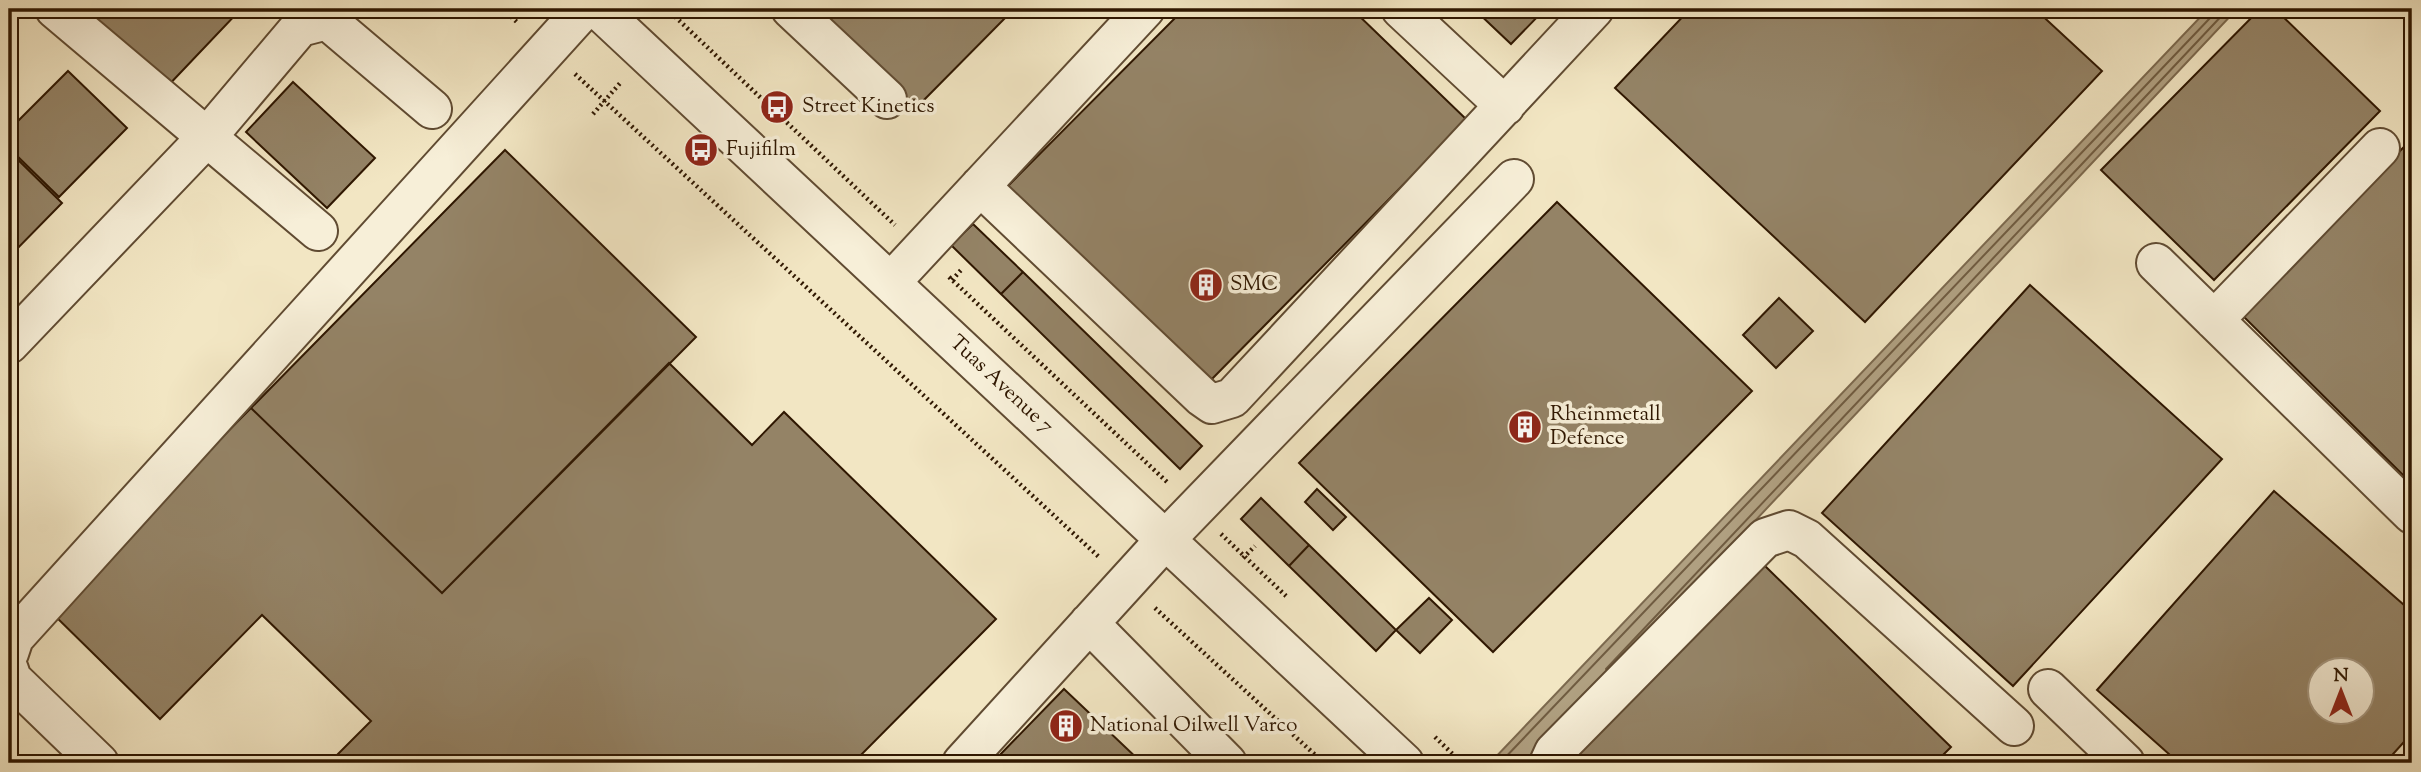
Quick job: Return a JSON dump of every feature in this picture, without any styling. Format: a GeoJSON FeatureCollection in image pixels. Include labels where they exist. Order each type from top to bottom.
{"type":"FeatureCollection","features":[{"type":"Feature","properties":{"kind":"street"},"geometry":{"type":"LineString","coordinates":[[55,9],[318,231]]}},
{"type":"Feature","properties":{"kind":"street"},"geometry":{"type":"LineString","coordinates":[[9,653],[14,638],[584,9]]}},
{"type":"Feature","properties":{"kind":"street","name":"Tuas Avenue 7"},"geometry":{"type":"LineString","coordinates":[[598,9],[1404,763]]}},
{"type":"Feature","properties":{"kind":"street"},"geometry":{"type":"LineString","coordinates":[[791,9],[887,99]]}},
{"type":"Feature","properties":{"kind":"street"},"geometry":{"type":"LineString","coordinates":[[891,282],[1145,9]]}},
{"type":"Feature","properties":{"kind":"street"},"geometry":{"type":"LineString","coordinates":[[1401,9],[1505,106]]}},
{"type":"Feature","properties":{"kind":"street"},"geometry":{"type":"LineString","coordinates":[[980,186],[1202,397],[1212,404],[1223,403],[1232,398],[1594,9]]}},
{"type":"Feature","properties":{"kind":"street"},"geometry":{"type":"LineString","coordinates":[[9,344],[207,137],[300,27],[327,20],[432,109]]}},
{"type":"Feature","properties":{"kind":"street"},"geometry":{"type":"LineString","coordinates":[[2214,320],[2380,148]]}},
{"type":"Feature","properties":{"kind":"street"},"geometry":{"type":"LineString","coordinates":[[962,763],[1165,540],[1514,179]]}},
{"type":"Feature","properties":{"kind":"street"},"geometry":{"type":"LineString","coordinates":[[2156,263],[2412,513]]}},
{"type":"Feature","properties":{"kind":"street"},"geometry":{"type":"LineString","coordinates":[[1549,763],[1554,752],[1765,538],[1789,530],[1807,539],[2014,726]]}},
{"type":"Feature","properties":{"kind":"street"},"geometry":{"type":"LineString","coordinates":[[1089,623],[1227,763]]}},
{"type":"Feature","properties":{"kind":"street"},"geometry":{"type":"LineString","coordinates":[[9,670],[12,679],[99,763]]}},
{"type":"Feature","properties":{"kind":"street"},"geometry":{"type":"LineString","coordinates":[[2048,689],[2125,763]]}},
{"type":"Feature","properties":{"kind":"path"},"geometry":{"type":"LineString","coordinates":[[503,9],[1324,763]]}},
{"type":"Feature","properties":{"kind":"path"},"geometry":{"type":"LineString","coordinates":[[667,9],[1294,603]]}},
{"type":"Feature","properties":{"kind":"path"},"geometry":{"type":"LineString","coordinates":[[1433,735],[1462,763]]}},
{"type":"Feature","properties":{"kind":"water"},"geometry":{"type":"Polygon","coordinates":[[[2208,9],[2237,9],[1527,763],[1490,763],[2208,9]]]}},
{"type":"Feature","properties":{"kind":"building"},"geometry":{"type":"Polygon","coordinates":[[[76,9],[241,9],[163,91],[76,9]]]}},
{"type":"Feature","properties":{"kind":"building"},"geometry":{"type":"Polygon","coordinates":[[[813,9],[1014,9],[915,109],[813,9]]]}},
{"type":"Feature","properties":{"kind":"building","name":"SMC"},"geometry":{"type":"Polygon","coordinates":[[[1184,9],[1352,9],[1467,120],[1208,383],[1007,187],[1184,9]]]}},
{"type":"Feature","properties":{"kind":"building"},"geometry":{"type":"Polygon","coordinates":[[[1474,9],[1545,9],[1511,44],[1474,9]]]}},
{"type":"Feature","properties":{"kind":"building"},"geometry":{"type":"Polygon","coordinates":[[[1690,9],[2035,9],[2102,71],[1865,322],[1615,88],[1690,9]]]}},
{"type":"Feature","properties":{"kind":"building"},"geometry":{"type":"Polygon","coordinates":[[[2260,9],[2275,9],[2380,111],[2214,280],[2101,170],[2260,9]]]}},
{"type":"Feature","properties":{"kind":"building"},"geometry":{"type":"Polygon","coordinates":[[[68,71],[127,128],[59,197],[9,148],[9,130],[68,71]]]}},
{"type":"Feature","properties":{"kind":"building"},"geometry":{"type":"Polygon","coordinates":[[[293,82],[375,158],[327,208],[246,132],[293,82]]]}},
{"type":"Feature","properties":{"kind":"building"},"geometry":{"type":"Polygon","coordinates":[[[2412,139],[2412,484],[2238,311],[2412,139]]]}},
{"type":"Feature","properties":{"kind":"building"},"geometry":{"type":"Polygon","coordinates":[[[505,150],[696,337],[442,593],[251,408],[505,150]]]}},
{"type":"Feature","properties":{"kind":"building"},"geometry":{"type":"Polygon","coordinates":[[[9,151],[62,203],[9,257],[9,151]]]}},
{"type":"Feature","properties":{"kind":"building","name":"Rheinmetall Defence"},"geometry":{"type":"Polygon","coordinates":[[[1557,202],[1752,391],[1493,652],[1299,463],[1557,202]]]}},
{"type":"Feature","properties":{"kind":"building"},"geometry":{"type":"Polygon","coordinates":[[[973,224],[1023,272],[1001,294],[951,245],[973,224]]]}},
{"type":"Feature","properties":{"kind":"building"},"geometry":{"type":"Polygon","coordinates":[[[1023,272],[1202,446],[1180,469],[1001,294],[1023,272]]]}},
{"type":"Feature","properties":{"kind":"building"},"geometry":{"type":"Polygon","coordinates":[[[2030,285],[2222,459],[2013,686],[1822,513],[2030,285]]]}},
{"type":"Feature","properties":{"kind":"building"},"geometry":{"type":"Polygon","coordinates":[[[1779,298],[1813,331],[1776,368],[1743,335],[1779,298]]]}},
{"type":"Feature","properties":{"kind":"building"},"geometry":{"type":"Polygon","coordinates":[[[669,363],[752,445],[784,412],[996,619],[853,763],[329,763],[371,721],[262,615],[160,719],[50,611],[251,408],[442,593],[669,363]]]}},
{"type":"Feature","properties":{"kind":"building"},"geometry":{"type":"Polygon","coordinates":[[[1317,489],[1346,517],[1333,530],[1305,502],[1317,489]]]}},
{"type":"Feature","properties":{"kind":"building"},"geometry":{"type":"Polygon","coordinates":[[[2274,491],[2412,612],[2412,733],[2385,763],[2179,763],[2097,690],[2274,491]]]}},
{"type":"Feature","properties":{"kind":"building"},"geometry":{"type":"Polygon","coordinates":[[[1261,498],[1309,545],[1289,566],[1241,519],[1261,498]]]}},
{"type":"Feature","properties":{"kind":"building"},"geometry":{"type":"Polygon","coordinates":[[[1309,545],[1396,630],[1376,651],[1289,566],[1309,545]]]}},
{"type":"Feature","properties":{"kind":"building"},"geometry":{"type":"Polygon","coordinates":[[[1762,563],[1951,747],[1935,763],[1584,763],[1574,754],[1762,563]]]}},
{"type":"Feature","properties":{"kind":"building"},"geometry":{"type":"Polygon","coordinates":[[[1429,598],[1452,620],[1420,653],[1396,630],[1429,598]]]}},
{"type":"Feature","properties":{"kind":"building","name":"National Oilwell Varco"},"geometry":{"type":"Polygon","coordinates":[[[1064,689],[1142,763],[992,763],[1064,689]]]}},
{"type":"Feature","properties":{"kind":"place","name":"Street Kinetics"},"geometry":{"type":"Point","coordinates":[777,107]}},
{"type":"Feature","properties":{"kind":"place","name":"Fujifilm"},"geometry":{"type":"Point","coordinates":[701,150]}},
{"type":"Feature","properties":{"kind":"place","name":"SMC"},"geometry":{"type":"Point","coordinates":[1206,285]}},
{"type":"Feature","properties":{"kind":"place","name":"Rheinmetall Defence"},"geometry":{"type":"Point","coordinates":[1525,427]}},
{"type":"Feature","properties":{"kind":"place","name":"National Oilwell Varco"},"geometry":{"type":"Point","coordinates":[1066,726]}}]}
